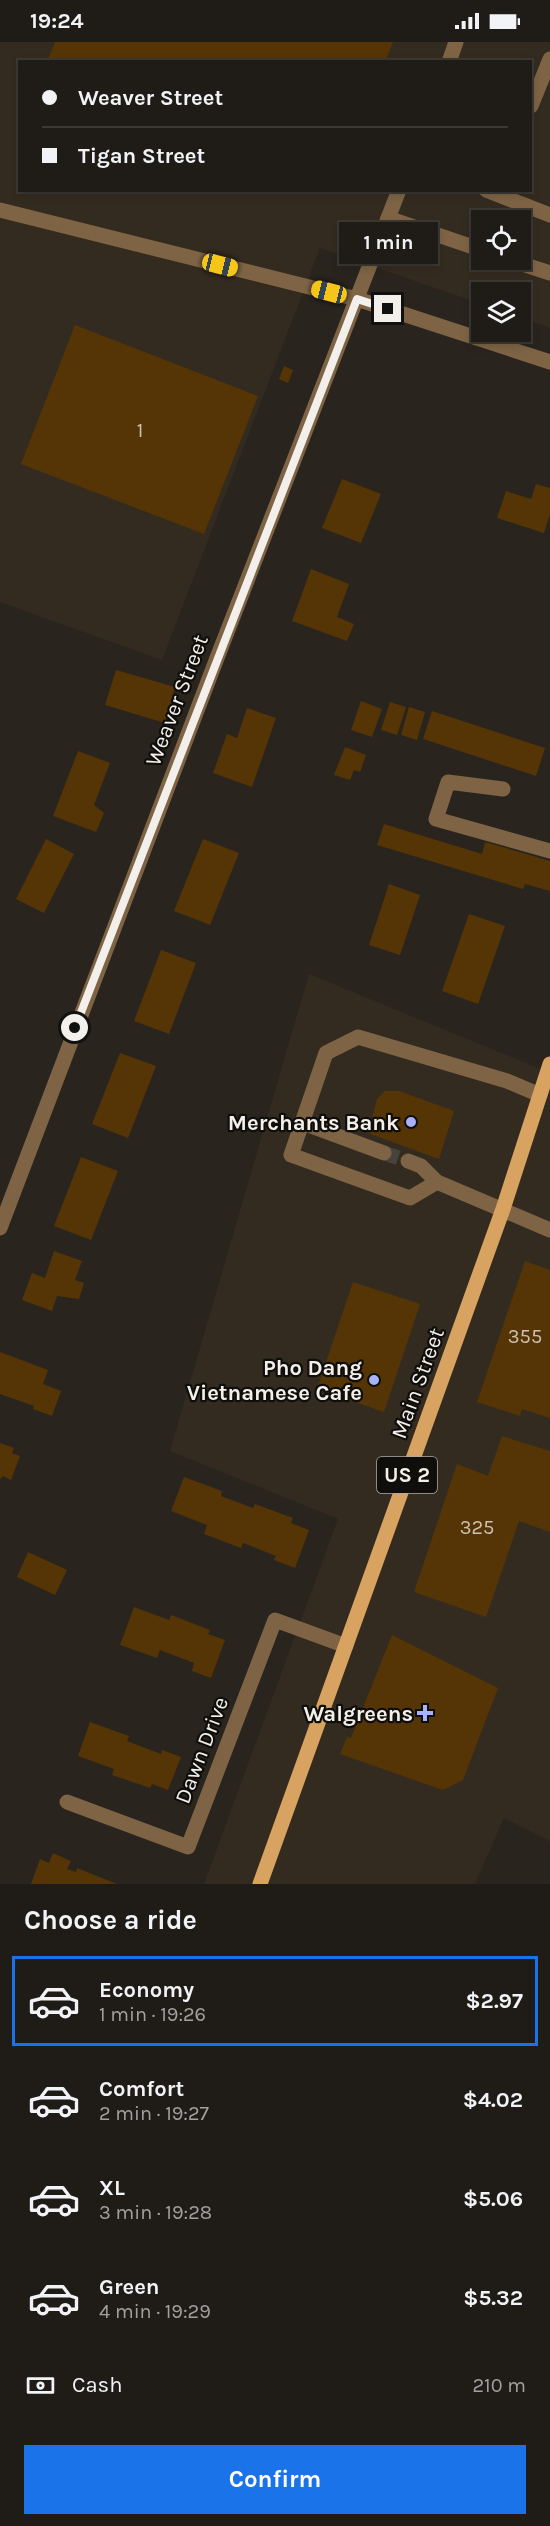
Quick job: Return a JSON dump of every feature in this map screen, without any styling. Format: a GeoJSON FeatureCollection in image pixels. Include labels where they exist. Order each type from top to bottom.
{"type":"FeatureCollection","features":[{"type":"Feature","properties":{"kind":"main road","name":"Main Street"},"geometry":{"type":"LineString","coordinates":[[260,1884],[503,1209],[550,1065]]}},
{"type":"Feature","properties":{"kind":"street"},"geometry":{"type":"LineString","coordinates":[[450,60],[456,42]]}},
{"type":"Feature","properties":{"kind":"street"},"geometry":{"type":"LineString","coordinates":[[532,104],[550,59]]}},
{"type":"Feature","properties":{"kind":"street","name":"Weaver Street"},"geometry":{"type":"LineString","coordinates":[[0,1228],[213,668],[398,192]]}},
{"type":"Feature","properties":{"kind":"street"},"geometry":{"type":"LineString","coordinates":[[493,192],[550,215]]}},
{"type":"Feature","properties":{"kind":"street"},"geometry":{"type":"LineString","coordinates":[[0,210],[357,299],[550,362]]}},
{"type":"Feature","properties":{"kind":"street"},"geometry":{"type":"LineString","coordinates":[[388,218],[471,246]]}},
{"type":"Feature","properties":{"kind":"street"},"geometry":{"type":"LineString","coordinates":[[531,267],[550,273]]}},
{"type":"Feature","properties":{"kind":"street"},"geometry":{"type":"LineString","coordinates":[[503,789],[448,782],[436,819],[550,851]]}},
{"type":"Feature","properties":{"kind":"street"},"geometry":{"type":"LineString","coordinates":[[437,1182],[410,1198],[291,1155],[326,1053],[358,1037],[507,1081],[540,1095]]}},
{"type":"Feature","properties":{"kind":"street"},"geometry":{"type":"LineString","coordinates":[[303,1123],[384,1153]]}},
{"type":"Feature","properties":{"kind":"street"},"geometry":{"type":"LineString","coordinates":[[408,1161],[421,1166],[437,1182],[550,1230]]}},
{"type":"Feature","properties":{"kind":"street","name":"Dawn Drive"},"geometry":{"type":"LineString","coordinates":[[67,1802],[188,1847],[275,1620],[346,1646]]}},
{"type":"Feature","properties":{"kind":"shaded area"},"geometry":{"type":"Polygon","coordinates":[[[0,42],[550,42],[550,328],[531,321],[531,282],[471,282],[471,301],[320,248],[162,660],[0,602],[0,42]]]}},
{"type":"Feature","properties":{"kind":"shaded area"},"geometry":{"type":"Polygon","coordinates":[[[309,974],[550,1073],[550,1841],[504,1818],[475,1884],[204,1884],[338,1519],[170,1451],[309,974]]]}},
{"type":"Feature","properties":{"kind":"building"},"geometry":{"type":"Polygon","coordinates":[[[55,42],[393,42],[386,60],[48,60],[55,42]]]}},
{"type":"Feature","properties":{"kind":"building"},"geometry":{"type":"Polygon","coordinates":[[[75,325],[258,396],[204,534],[21,464],[75,325]]]}},
{"type":"Feature","properties":{"kind":"building"},"geometry":{"type":"Polygon","coordinates":[[[284,366],[293,370],[288,383],[279,379],[284,366]]]}},
{"type":"Feature","properties":{"kind":"building"},"geometry":{"type":"Polygon","coordinates":[[[342,479],[381,494],[361,543],[322,528],[342,479]]]}},
{"type":"Feature","properties":{"kind":"building"},"geometry":{"type":"Polygon","coordinates":[[[536,484],[550,488],[550,514],[544,533],[497,518],[506,491],[531,499],[536,484]]]}},
{"type":"Feature","properties":{"kind":"building"},"geometry":{"type":"Polygon","coordinates":[[[311,569],[349,584],[337,617],[354,624],[347,641],[292,621],[311,569]]]}},
{"type":"Feature","properties":{"kind":"building"},"geometry":{"type":"Polygon","coordinates":[[[116,670],[175,687],[165,723],[105,705],[116,670]]]}},
{"type":"Feature","properties":{"kind":"building"},"geometry":{"type":"Polygon","coordinates":[[[361,701],[382,709],[372,737],[351,730],[361,701]]]}},
{"type":"Feature","properties":{"kind":"building"},"geometry":{"type":"Polygon","coordinates":[[[390,702],[406,707],[397,735],[381,730],[390,702]]]}},
{"type":"Feature","properties":{"kind":"building"},"geometry":{"type":"Polygon","coordinates":[[[409,707],[425,712],[417,740],[401,735],[409,707]]]}},
{"type":"Feature","properties":{"kind":"building"},"geometry":{"type":"Polygon","coordinates":[[[247,708],[276,718],[252,787],[213,773],[227,734],[237,738],[247,708]]]}},
{"type":"Feature","properties":{"kind":"building"},"geometry":{"type":"Polygon","coordinates":[[[432,711],[545,748],[536,776],[423,739],[432,711]]]}},
{"type":"Feature","properties":{"kind":"building"},"geometry":{"type":"Polygon","coordinates":[[[345,747],[366,755],[360,772],[354,770],[350,780],[334,775],[345,747]]]}},
{"type":"Feature","properties":{"kind":"building"},"geometry":{"type":"Polygon","coordinates":[[[78,751],[110,763],[94,805],[104,813],[96,832],[53,816],[78,751]]]}},
{"type":"Feature","properties":{"kind":"building"},"geometry":{"type":"Polygon","coordinates":[[[384,824],[482,854],[485,842],[550,861],[550,891],[525,884],[523,889],[377,845],[384,824]]]}},
{"type":"Feature","properties":{"kind":"building"},"geometry":{"type":"Polygon","coordinates":[[[46,839],[74,854],[44,913],[16,899],[46,839]]]}},
{"type":"Feature","properties":{"kind":"building"},"geometry":{"type":"Polygon","coordinates":[[[203,839],[239,853],[210,925],[174,911],[203,839]]]}},
{"type":"Feature","properties":{"kind":"building"},"geometry":{"type":"Polygon","coordinates":[[[389,884],[420,895],[400,955],[369,945],[389,884]]]}},
{"type":"Feature","properties":{"kind":"building"},"geometry":{"type":"Polygon","coordinates":[[[469,914],[505,926],[478,1004],[442,991],[469,914]]]}},
{"type":"Feature","properties":{"kind":"building"},"geometry":{"type":"Polygon","coordinates":[[[161,950],[196,963],[169,1034],[134,1021],[161,950]]]}},
{"type":"Feature","properties":{"kind":"building"},"geometry":{"type":"Polygon","coordinates":[[[120,1053],[156,1066],[128,1138],[92,1124],[120,1053]]]}},
{"type":"Feature","properties":{"kind":"building","name":"Merchants Bank"},"geometry":{"type":"Polygon","coordinates":[[[385,1091],[399,1091],[454,1111],[439,1159],[368,1133],[377,1099],[385,1091]]]}},
{"type":"Feature","properties":{"kind":"building"},"geometry":{"type":"Polygon","coordinates":[[[81,1157],[118,1171],[91,1240],[54,1226],[81,1157]]]}},
{"type":"Feature","properties":{"kind":"building"},"geometry":{"type":"Polygon","coordinates":[[[54,1251],[82,1261],[75,1280],[84,1283],[79,1299],[57,1296],[52,1311],[22,1300],[32,1273],[45,1278],[54,1251]]]}},
{"type":"Feature","properties":{"kind":"building"},"geometry":{"type":"Polygon","coordinates":[[[525,1261],[550,1270],[550,1418],[522,1409],[520,1416],[477,1402],[525,1261]]]}},
{"type":"Feature","properties":{"kind":"building"},"geometry":{"type":"Polygon","coordinates":[[[353,1282],[420,1304],[384,1412],[317,1389],[353,1282]]]}},
{"type":"Feature","properties":{"kind":"building"},"geometry":{"type":"Polygon","coordinates":[[[0,1352],[48,1370],[43,1384],[61,1391],[52,1416],[33,1409],[34,1406],[0,1394],[0,1352]]]}},
{"type":"Feature","properties":{"kind":"building"},"geometry":{"type":"Polygon","coordinates":[[[502,1436],[550,1451],[550,1532],[519,1521],[486,1617],[414,1592],[457,1464],[488,1476],[502,1436]]]}},
{"type":"Feature","properties":{"kind":"building"},"geometry":{"type":"Polygon","coordinates":[[[0,1443],[14,1448],[12,1453],[20,1456],[11,1480],[3,1476],[0,1479],[0,1443]]]}},
{"type":"Feature","properties":{"kind":"building"},"geometry":{"type":"Polygon","coordinates":[[[184,1477],[222,1491],[221,1496],[253,1508],[255,1504],[293,1518],[291,1523],[309,1530],[295,1568],[274,1560],[276,1556],[243,1543],[241,1548],[204,1534],[207,1525],[171,1511],[184,1477]]]}},
{"type":"Feature","properties":{"kind":"building"},"geometry":{"type":"Polygon","coordinates":[[[28,1552],[67,1570],[55,1595],[17,1577],[28,1552]]]}},
{"type":"Feature","properties":{"kind":"building"},"geometry":{"type":"Polygon","coordinates":[[[134,1607],[169,1620],[171,1615],[210,1630],[208,1634],[225,1640],[211,1678],[192,1671],[194,1663],[160,1650],[157,1658],[120,1645],[134,1607]]]}},
{"type":"Feature","properties":{"kind":"building","name":"Walgreens"},"geometry":{"type":"Polygon","coordinates":[[[392,1635],[498,1688],[463,1780],[443,1790],[340,1754],[347,1737],[351,1738],[392,1635]]]}},
{"type":"Feature","properties":{"kind":"building"},"geometry":{"type":"Polygon","coordinates":[[[90,1722],[129,1736],[127,1741],[161,1754],[162,1750],[181,1757],[168,1790],[152,1784],[150,1788],[112,1775],[114,1769],[78,1756],[90,1722]]]}},
{"type":"Feature","properties":{"kind":"building"},"geometry":{"type":"Polygon","coordinates":[[[53,1853],[71,1861],[67,1869],[76,1872],[77,1868],[117,1884],[31,1884],[40,1859],[49,1863],[53,1853]]]}},
{"type":"Feature","properties":{"kind":"tunnel"},"geometry":{"type":"LineString","coordinates":[[384,1153],[408,1161]]}},
{"type":"Feature","properties":{"kind":"place","name":"Merchants Bank"},"geometry":{"type":"Point","coordinates":[411,1122]}},
{"type":"Feature","properties":{"kind":"place","name":"Pho Dang Vietnamese Cafe"},"geometry":{"type":"Point","coordinates":[374,1380]}},
{"type":"Feature","properties":{"kind":"place","name":"Walgreens"},"geometry":{"type":"Point","coordinates":[425,1713]}},
{"type":"Feature","properties":{"kind":"route"},"geometry":{"type":"LineString","coordinates":[[75,1028],[208,679],[357,299],[388,309]]}}]}
